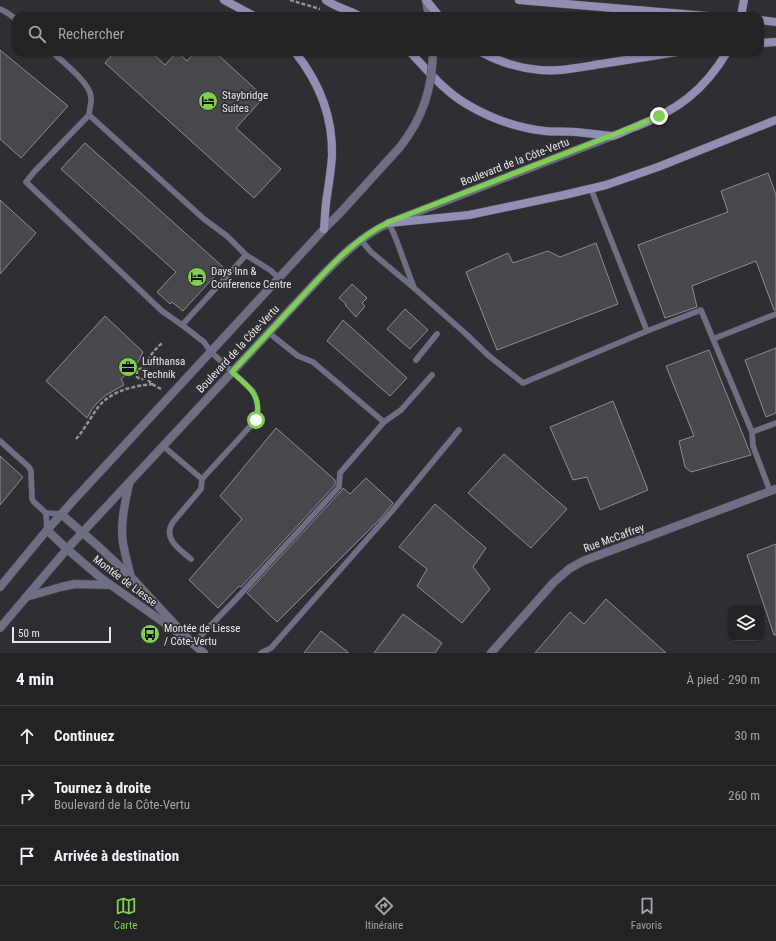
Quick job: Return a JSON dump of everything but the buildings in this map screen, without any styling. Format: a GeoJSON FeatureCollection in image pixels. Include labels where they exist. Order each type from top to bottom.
{"type":"FeatureCollection","features":[{"type":"Feature","properties":{"kind":"main road"},"geometry":{"type":"LineString","coordinates":[[224,0],[246,12]]}},
{"type":"Feature","properties":{"kind":"main road"},"geometry":{"type":"LineString","coordinates":[[326,0],[351,12]]}},
{"type":"Feature","properties":{"kind":"main road"},"geometry":{"type":"LineString","coordinates":[[519,0],[660,12]]}},
{"type":"Feature","properties":{"kind":"main road"},"geometry":{"type":"LineString","coordinates":[[742,12],[744,0]]}},
{"type":"Feature","properties":{"kind":"main road"},"geometry":{"type":"LineString","coordinates":[[426,1],[436,12]]}},
{"type":"Feature","properties":{"kind":"main road"},"geometry":{"type":"LineString","coordinates":[[764,20],[776,22]]}},
{"type":"Feature","properties":{"kind":"main road"},"geometry":{"type":"LineString","coordinates":[[764,43],[776,42]]}},
{"type":"Feature","properties":{"kind":"main road"},"geometry":{"type":"LineString","coordinates":[[299,56],[315,81],[321,95],[329,123],[332,158],[326,197],[324,229]]}},
{"type":"Feature","properties":{"kind":"main road"},"geometry":{"type":"LineString","coordinates":[[414,56],[449,92],[476,110],[496,119],[517,126],[537,130],[558,132],[569,131],[612,136]]}},
{"type":"Feature","properties":{"kind":"main road"},"geometry":{"type":"LineString","coordinates":[[490,56],[504,62],[529,69],[540,70],[566,70],[652,56]]}},
{"type":"Feature","properties":{"kind":"main road","name":"Boulevard de la Côte-Vertu"},"geometry":{"type":"LineString","coordinates":[[612,136],[649,121],[678,106],[695,93],[708,80],[724,56]]}},
{"type":"Feature","properties":{"kind":"main road"},"geometry":{"type":"LineString","coordinates":[[389,222],[469,215],[591,188],[646,172],[776,120]]}},
{"type":"Feature","properties":{"kind":"street"},"geometry":{"type":"LineString","coordinates":[[426,1],[428,12]]}},
{"type":"Feature","properties":{"kind":"street","name":"Boulevard de la Côte-Vertu"},"geometry":{"type":"LineString","coordinates":[[0,587],[61,514],[400,147],[412,131],[425,103],[430,81],[433,56]]}},
{"type":"Feature","properties":{"kind":"street","name":"Boulevard de la Côte-Vertu"},"geometry":{"type":"LineString","coordinates":[[0,628],[67,549],[129,482],[323,275],[360,239],[389,222],[612,136]]}},
{"type":"Feature","properties":{"kind":"street"},"geometry":{"type":"LineString","coordinates":[[129,482],[122,530],[123,543],[131,577]]}},
{"type":"Feature","properties":{"kind":"street","name":"Rue McCaffrey"},"geometry":{"type":"LineString","coordinates":[[491,653],[554,582],[576,564],[773,490]]}},
{"type":"Feature","properties":{"kind":"street","name":"Montée de Liesse"},"geometry":{"type":"LineString","coordinates":[[61,514],[83,532],[131,577],[204,653]]}},
{"type":"Feature","properties":{"kind":"street","name":"Montée de Liesse"},"geometry":{"type":"LineString","coordinates":[[47,530],[110,585],[194,644]]}},
{"type":"Feature","properties":{"kind":"street"},"geometry":{"type":"LineString","coordinates":[[25,597],[74,584],[110,585]]}},
{"type":"Feature","properties":{"kind":"lane"},"geometry":{"type":"LineString","coordinates":[[0,9],[12,16]]}},
{"type":"Feature","properties":{"kind":"lane"},"geometry":{"type":"LineString","coordinates":[[56,56],[78,76],[88,88],[91,96],[89,115],[26,182],[162,311],[204,342],[211,352],[253,391],[257,399],[258,413],[256,420],[202,479],[201,489],[170,526],[169,533],[171,539],[176,546],[191,559]]}},
{"type":"Feature","properties":{"kind":"lane"},"geometry":{"type":"LineString","coordinates":[[89,115],[204,219],[227,236],[246,255],[280,278]]}},
{"type":"Feature","properties":{"kind":"lane"},"geometry":{"type":"LineString","coordinates":[[591,188],[647,331]]}},
{"type":"Feature","properties":{"kind":"lane"},"geometry":{"type":"LineString","coordinates":[[389,222],[414,288]]}},
{"type":"Feature","properties":{"kind":"lane"},"geometry":{"type":"LineString","coordinates":[[360,239],[371,252],[414,288],[489,356],[523,383],[701,310],[752,432],[753,446],[773,490]]}},
{"type":"Feature","properties":{"kind":"lane"},"geometry":{"type":"LineString","coordinates":[[182,325],[246,255]]}},
{"type":"Feature","properties":{"kind":"lane"},"geometry":{"type":"LineString","coordinates":[[714,339],[776,314]]}},
{"type":"Feature","properties":{"kind":"lane"},"geometry":{"type":"LineString","coordinates":[[268,333],[298,356],[314,362],[384,422]]}},
{"type":"Feature","properties":{"kind":"lane"},"geometry":{"type":"LineString","coordinates":[[416,360],[438,334]]}},
{"type":"Feature","properties":{"kind":"lane"},"geometry":{"type":"LineString","coordinates":[[194,644],[339,487],[340,473],[384,422],[401,410],[432,375]]}},
{"type":"Feature","properties":{"kind":"lane"},"geometry":{"type":"LineString","coordinates":[[752,432],[776,423]]}},
{"type":"Feature","properties":{"kind":"lane"},"geometry":{"type":"LineString","coordinates":[[261,653],[271,648],[392,511],[459,430]]}},
{"type":"Feature","properties":{"kind":"lane"},"geometry":{"type":"LineString","coordinates":[[0,441],[29,467],[32,498],[34,502],[46,513],[61,514]]}},
{"type":"Feature","properties":{"kind":"lane"},"geometry":{"type":"LineString","coordinates":[[163,446],[202,479]]}},
{"type":"Feature","properties":{"kind":"lane"},"geometry":{"type":"LineString","coordinates":[[46,513],[47,530]]}},
{"type":"Feature","properties":{"kind":"path"},"geometry":{"type":"LineString","coordinates":[[290,0],[320,9]]}},
{"type":"Feature","properties":{"kind":"path"},"geometry":{"type":"LineString","coordinates":[[161,389],[150,382],[147,376],[146,364],[148,359],[162,343]]}},
{"type":"Feature","properties":{"kind":"path"},"geometry":{"type":"LineString","coordinates":[[133,368],[137,370],[143,368],[146,370]]}},
{"type":"Feature","properties":{"kind":"path"},"geometry":{"type":"LineString","coordinates":[[137,370],[137,377],[140,379],[147,376]]}},
{"type":"Feature","properties":{"kind":"path"},"geometry":{"type":"LineString","coordinates":[[76,439],[106,400],[120,391],[153,384]]}},
{"type":"Feature","properties":{"kind":"place","name":"Staybridge Suites"},"geometry":{"type":"Point","coordinates":[208,101]}},
{"type":"Feature","properties":{"kind":"place","name":"Days Inn & Conference Centre"},"geometry":{"type":"Point","coordinates":[197,277]}},
{"type":"Feature","properties":{"kind":"place","name":"Lufthansa Technik"},"geometry":{"type":"Point","coordinates":[128,367]}},
{"type":"Feature","properties":{"kind":"place","name":"Montée de Liesse / Côte-Vertu"},"geometry":{"type":"Point","coordinates":[150,634]}},
{"type":"Feature","properties":{"kind":"route"},"geometry":{"type":"LineString","coordinates":[[256,420],[258,413],[257,399],[253,391],[232,372],[315,283],[360,239],[389,222],[659,116]]}}]}
